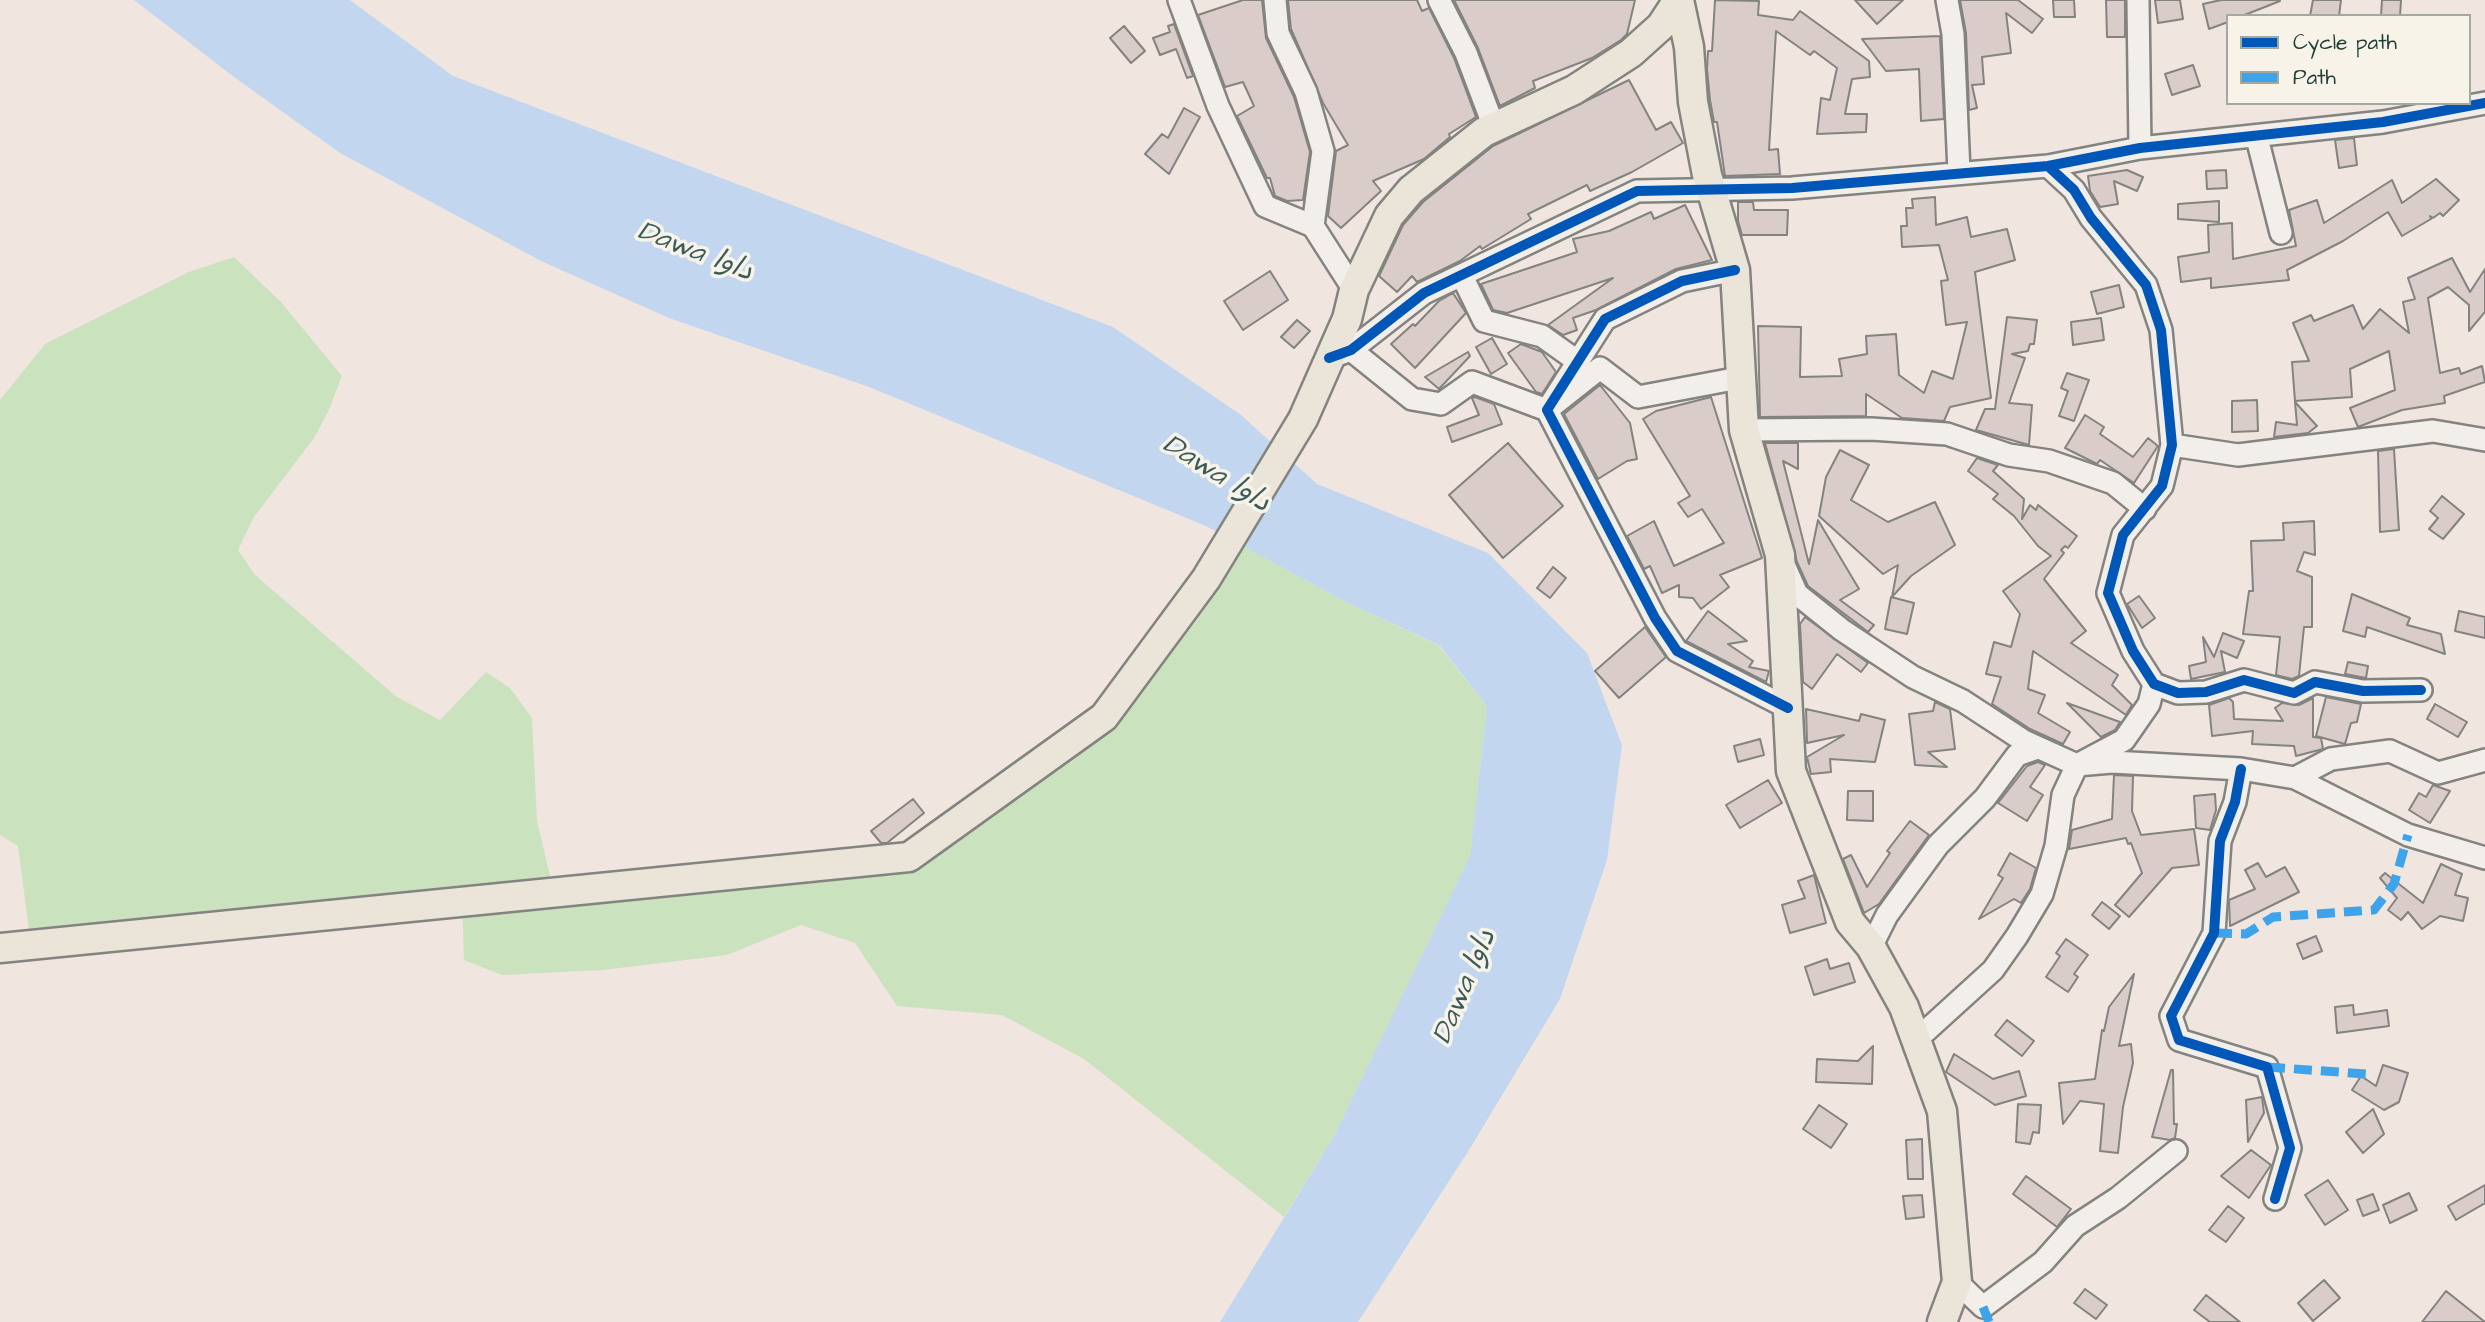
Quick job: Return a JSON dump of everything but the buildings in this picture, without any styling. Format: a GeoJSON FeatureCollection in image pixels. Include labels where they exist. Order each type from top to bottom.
{"type":"FeatureCollection","features":[{"type":"Feature","properties":{"kind":"main road"},"geometry":{"type":"LineString","coordinates":[[0,948],[909,857],[1104,717],[1206,579],[1303,419],[1340,354],[1354,290],[1389,216],[1411,190],[1484,132],[1574,90],[1631,53],[1661,26],[1678,0]]}},
{"type":"Feature","properties":{"kind":"main road"},"geometry":{"type":"LineString","coordinates":[[1678,0],[1689,47],[1693,102],[1711,189],[1735,270],[1744,430],[1780,555],[1791,771],[1850,922],[1871,947],[1904,1007],[1942,1111],[1957,1282],[1942,1322]]}},
{"type":"Feature","properties":{"kind":"street"},"geometry":{"type":"LineString","coordinates":[[1180,0],[1217,106],[1265,206],[1313,226],[1354,290]]}},
{"type":"Feature","properties":{"kind":"street"},"geometry":{"type":"LineString","coordinates":[[1275,0],[1278,33],[1307,92],[1323,151],[1313,226]]}},
{"type":"Feature","properties":{"kind":"street"},"geometry":{"type":"LineString","coordinates":[[1439,0],[1465,53],[1494,127]]}},
{"type":"Feature","properties":{"kind":"street"},"geometry":{"type":"LineString","coordinates":[[1947,0],[1953,34],[1959,172]]}},
{"type":"Feature","properties":{"kind":"street"},"geometry":{"type":"LineString","coordinates":[[2138,0],[2140,148]]}},
{"type":"Feature","properties":{"kind":"street"},"geometry":{"type":"LineString","coordinates":[[1788,708],[1677,651],[1655,618],[1547,410],[1472,382],[1441,404],[1412,399],[1340,354],[1424,293],[1637,191],[1792,188],[2048,166],[2140,148],[2257,138],[2382,122],[2485,103]]}},
{"type":"Feature","properties":{"kind":"street"},"geometry":{"type":"LineString","coordinates":[[2257,138],[2281,233]]}},
{"type":"Feature","properties":{"kind":"street"},"geometry":{"type":"LineString","coordinates":[[2048,166],[2074,190],[2091,218],[2146,285],[2161,330],[2172,445],[2162,486],[2123,535],[2108,593],[2133,652],[2154,684],[2178,693],[2206,692],[2244,680],[2294,693],[2315,682],[2363,691],[2421,690]]}},
{"type":"Feature","properties":{"kind":"street"},"geometry":{"type":"LineString","coordinates":[[1547,410],[1605,319],[1682,281],[1735,270]]}},
{"type":"Feature","properties":{"kind":"street"},"geometry":{"type":"LineString","coordinates":[[1462,276],[1484,321],[1542,336],[1577,361]]}},
{"type":"Feature","properties":{"kind":"street"},"geometry":{"type":"LineString","coordinates":[[1547,410],[1600,368],[1638,397],[1739,377]]}},
{"type":"Feature","properties":{"kind":"street"},"geometry":{"type":"LineString","coordinates":[[1744,430],[1871,429],[1947,434],[2009,455],[2049,461],[2113,483],[2145,509]]}},
{"type":"Feature","properties":{"kind":"street"},"geometry":{"type":"LineString","coordinates":[[2172,445],[2238,455],[2433,430],[2485,440]]}},
{"type":"Feature","properties":{"kind":"street"},"geometry":{"type":"LineString","coordinates":[[1780,555],[1797,594],[1842,630],[1913,677],[1963,701],[2037,748],[2077,765],[2112,762],[2241,769],[2295,778],[2409,835],[2485,858]]}},
{"type":"Feature","properties":{"kind":"street"},"geometry":{"type":"LineString","coordinates":[[1916,1040],[1993,970],[2042,894],[2056,846],[2063,795],[2077,765],[2124,740],[2149,704],[2154,684]]}},
{"type":"Feature","properties":{"kind":"street"},"geometry":{"type":"LineString","coordinates":[[1871,947],[1887,915],[1938,845],[1985,798],[2017,755],[2037,748]]}},
{"type":"Feature","properties":{"kind":"street"},"geometry":{"type":"LineString","coordinates":[[2295,778],[2331,759],[2390,751],[2438,773],[2485,760]]}},
{"type":"Feature","properties":{"kind":"street"},"geometry":{"type":"LineString","coordinates":[[2241,769],[2235,802],[2220,841],[2214,933],[2172,1016],[2179,1040],[2267,1067],[2290,1148],[2275,1199]]}},
{"type":"Feature","properties":{"kind":"street"},"geometry":{"type":"LineString","coordinates":[[1957,1282],[1983,1307],[2043,1262],[2076,1226],[2118,1198],[2176,1151]]}},
{"type":"Feature","properties":{"kind":"green space"},"geometry":{"type":"Polygon","coordinates":[[[234,257],[281,302],[342,376],[314,438],[254,517],[238,550],[255,575],[397,697],[440,720],[486,672],[510,688],[532,718],[537,821],[553,888],[908,852],[1101,713],[1229,538],[1344,601],[1438,645],[1487,706],[1470,857],[1333,1138],[1284,1217],[1084,1059],[1002,1015],[897,1006],[855,943],[801,925],[727,955],[603,970],[502,975],[464,960],[462,899],[31,945],[18,846],[0,835],[0,400],[45,344],[189,272],[234,257]]]}},
{"type":"Feature","properties":{"kind":"water","name":"Dawa داوا"},"geometry":{"type":"Polygon","coordinates":[[[134,0],[350,0],[453,76],[1113,327],[1241,415],[1317,484],[1488,553],[1587,653],[1622,745],[1607,860],[1560,999],[1469,1150],[1358,1322],[1220,1322],[1333,1138],[1470,856],[1487,706],[1439,645],[1344,601],[1206,526],[869,387],[669,318],[541,261],[340,153],[234,77],[134,0]]]}},
{"type":"Feature","properties":{"kind":"marked path"},"geometry":{"type":"LineString","coordinates":[[2214,933],[2246,934],[2273,917],[2374,910],[2394,884],[2408,835]]}},
{"type":"Feature","properties":{"kind":"marked path"},"geometry":{"type":"LineString","coordinates":[[2267,1067],[2367,1074]]}},
{"type":"Feature","properties":{"kind":"marked path"},"geometry":{"type":"LineString","coordinates":[[1983,1307],[1989,1322]]}},
{"type":"Feature","properties":{"kind":"cycle path"},"geometry":{"type":"LineString","coordinates":[[1329,358],[1351,350],[1424,293],[1637,191],[1792,188],[2048,166],[2140,148],[2383,122],[2485,103]]}},
{"type":"Feature","properties":{"kind":"cycle path"},"geometry":{"type":"LineString","coordinates":[[2048,166],[2074,190],[2091,218],[2146,285],[2161,330],[2172,445],[2162,486],[2123,535],[2108,593],[2133,651],[2154,684],[2178,693],[2206,692],[2244,680],[2294,693],[2315,682],[2363,691],[2421,690]]}},
{"type":"Feature","properties":{"kind":"cycle path"},"geometry":{"type":"LineString","coordinates":[[1735,270],[1682,281],[1605,319],[1547,410],[1655,618],[1677,651],[1788,708]]}},
{"type":"Feature","properties":{"kind":"cycle path"},"geometry":{"type":"LineString","coordinates":[[2241,769],[2235,802],[2220,841],[2214,933],[2171,1016],[2179,1040],[2267,1067],[2290,1148],[2275,1199]]}}]}
